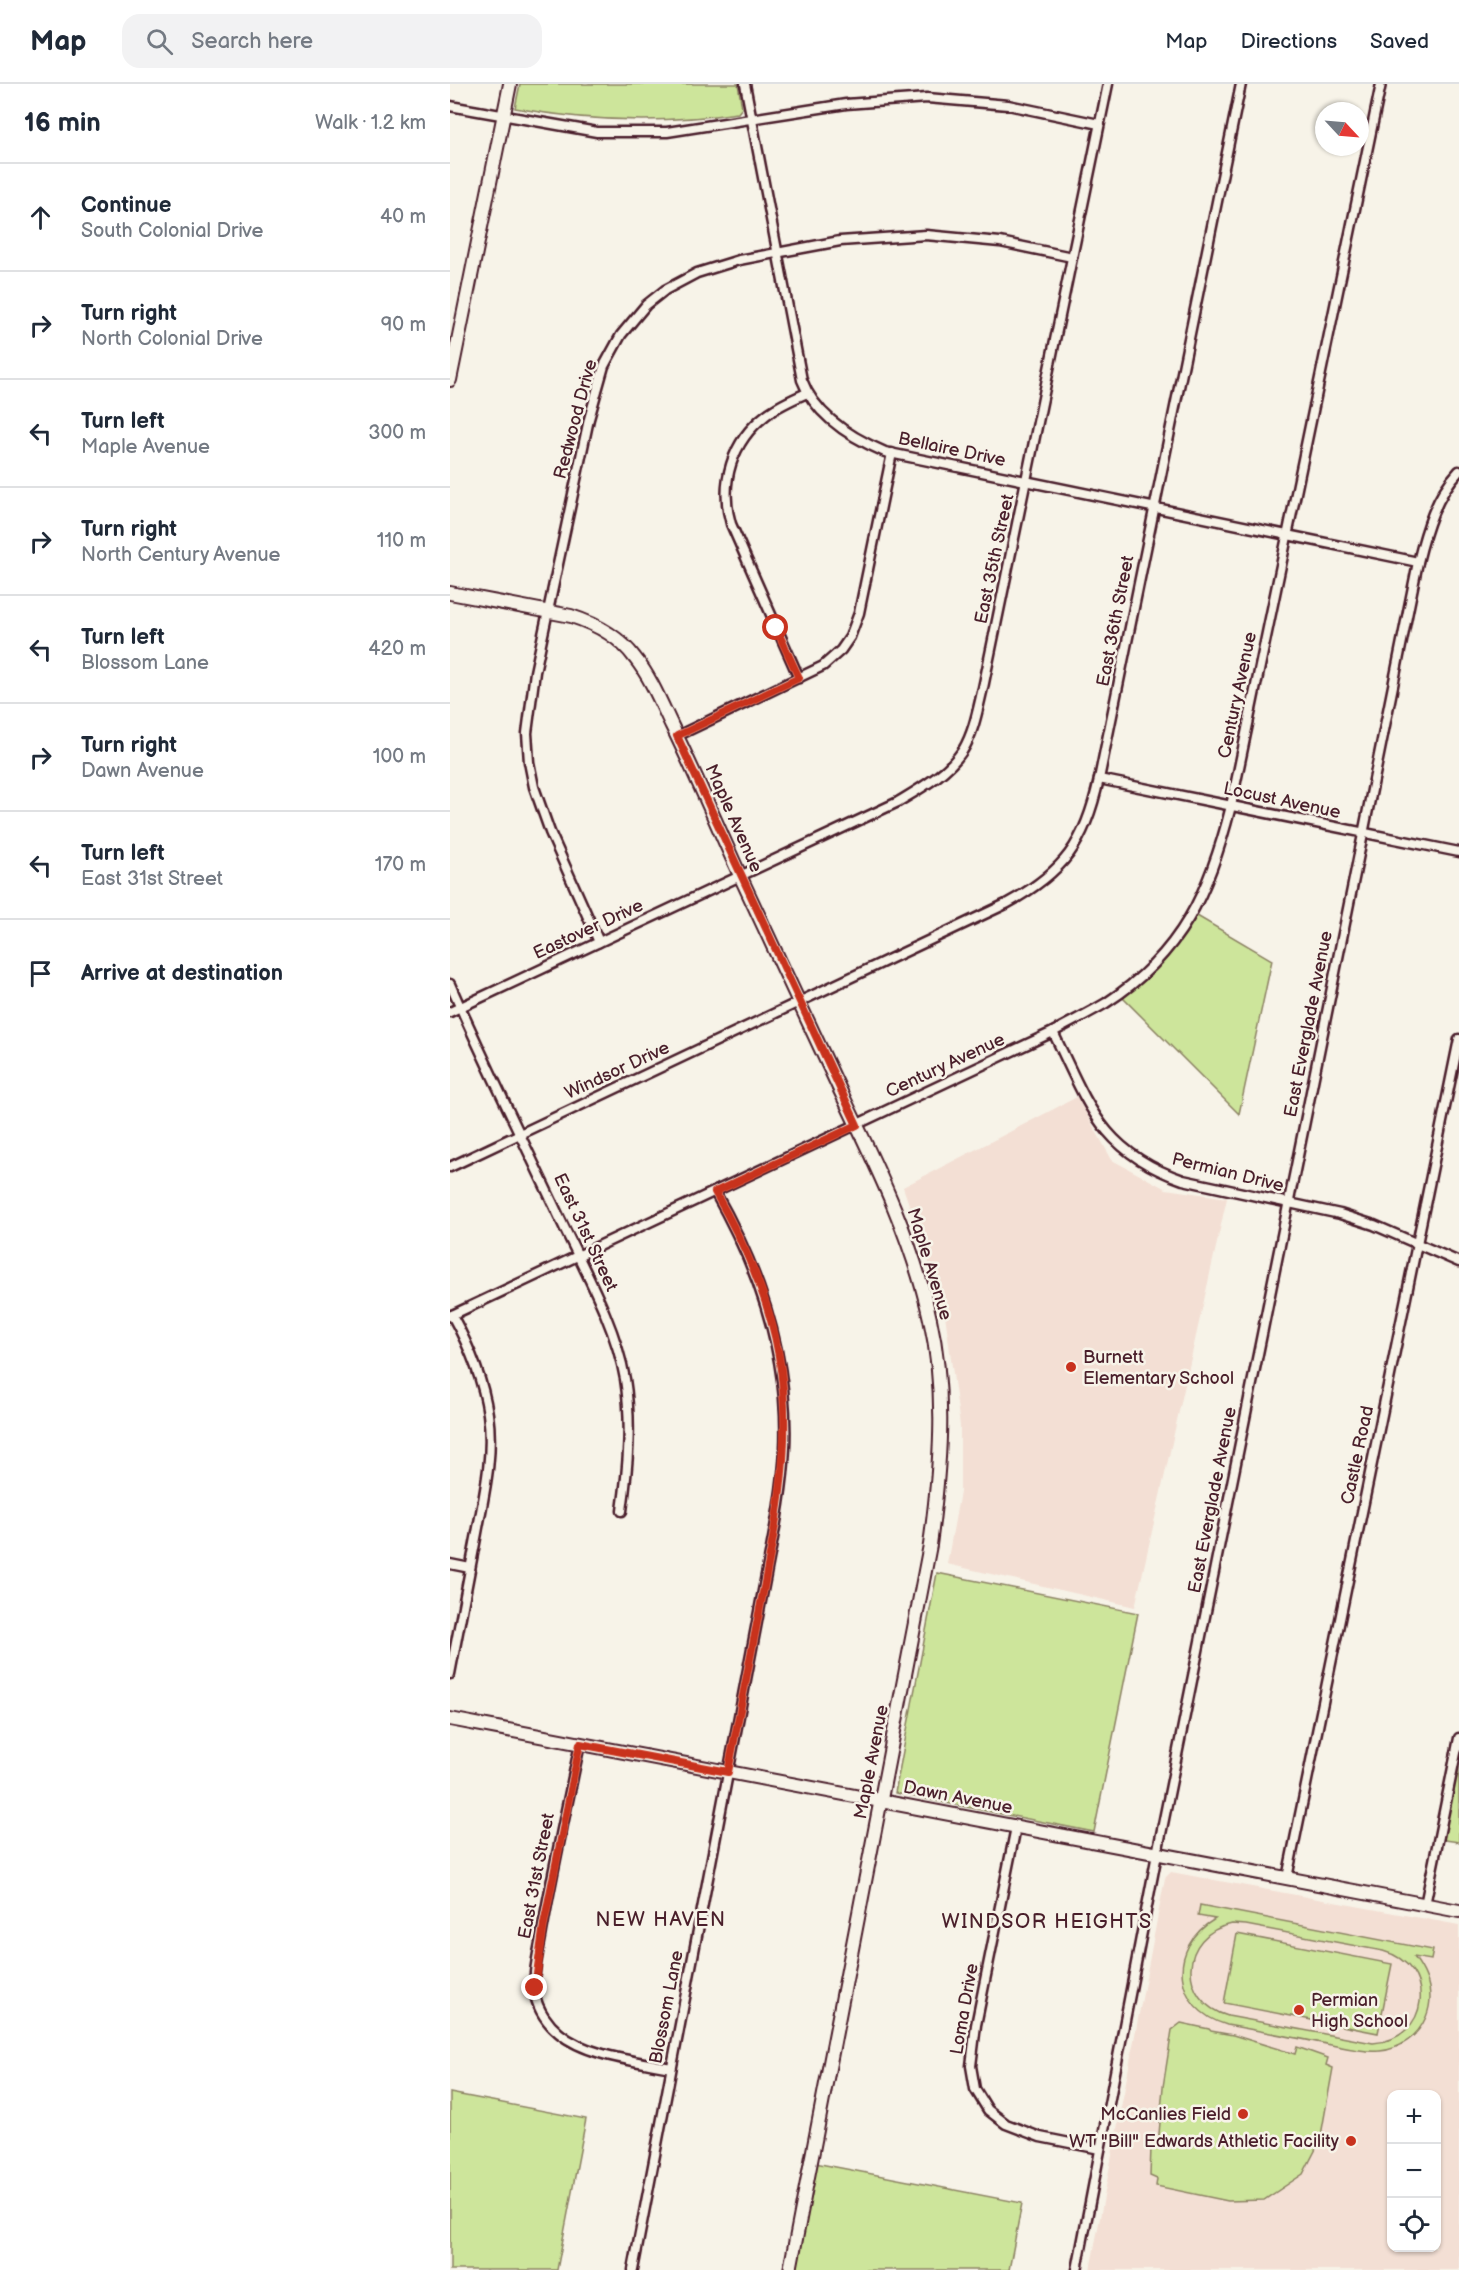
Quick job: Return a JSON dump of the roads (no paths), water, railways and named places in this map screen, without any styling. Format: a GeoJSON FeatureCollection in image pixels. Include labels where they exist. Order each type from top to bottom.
{"type":"FeatureCollection","features":[{"type":"Feature","properties":{"kind":"street"},"geometry":{"type":"LineString","coordinates":[[450,380],[510,84]]}},
{"type":"Feature","properties":{"kind":"street","name":"Bellaire Drive"},"geometry":{"type":"LineString","coordinates":[[745,84],[802,380],[807,393],[844,431],[865,443],[892,453],[1418,562]]}},
{"type":"Feature","properties":{"kind":"street","name":"East 35th Street"},"geometry":{"type":"LineString","coordinates":[[740,875],[898,802],[936,777],[963,751],[983,688],[1107,84]]}},
{"type":"Feature","properties":{"kind":"street","name":"East 36th Street"},"geometry":{"type":"LineString","coordinates":[[798,1002],[1006,904],[1044,881],[1067,858],[1078,841],[1094,805],[1241,84]]}},
{"type":"Feature","properties":{"kind":"street","name":"Century Avenue"},"geometry":{"type":"LineString","coordinates":[[451,1316],[1053,1032],[1119,993],[1169,948],[1196,908],[1216,864],[1231,806],[1381,84]]}},
{"type":"Feature","properties":{"kind":"street"},"geometry":{"type":"LineString","coordinates":[[450,106],[597,132],[667,132],[846,104],[927,98],[1008,105],[1099,124]]}},
{"type":"Feature","properties":{"kind":"street","name":"Redwood Drive"},"geometry":{"type":"LineString","coordinates":[[599,942],[550,832],[534,788],[529,762],[528,734],[531,696],[573,490],[598,384],[608,358],[621,335],[646,305],[682,280],[716,266],[840,241],[926,235],[1000,242],[1072,257]]}},
{"type":"Feature","properties":{"kind":"street"},"geometry":{"type":"LineString","coordinates":[[799,678],[731,524],[725,500],[725,486],[730,464],[747,434],[767,414],[807,393]]}},
{"type":"Feature","properties":{"kind":"street"},"geometry":{"type":"LineString","coordinates":[[677,736],[799,678],[834,657],[841,650],[854,628],[892,453]]}},
{"type":"Feature","properties":{"kind":"street","name":"East Everglade Avenue"},"geometry":{"type":"LineString","coordinates":[[1077,2270],[1157,1854],[1418,562],[1426,529],[1441,497],[1459,471]]}},
{"type":"Feature","properties":{"kind":"street","name":"Maple Avenue"},"geometry":{"type":"LineString","coordinates":[[450,592],[591,623],[612,635],[634,656],[648,678],[677,736],[897,1214],[922,1287],[936,1352],[941,1412],[940,1460],[930,1545],[790,2270]]}},
{"type":"Feature","properties":{"kind":"street","name":"Locust Avenue"},"geometry":{"type":"LineString","coordinates":[[1099,779],[1459,852]]}},
{"type":"Feature","properties":{"kind":"street","name":"Eastover Drive"},"geometry":{"type":"LineString","coordinates":[[450,1012],[740,875]]}},
{"type":"Feature","properties":{"kind":"street","name":"East 31st Street"},"geometry":{"type":"LineString","coordinates":[[450,984],[578,1256],[614,1340],[624,1377],[629,1434],[622,1511]]}},
{"type":"Feature","properties":{"kind":"street","name":"Windsor Drive"},"geometry":{"type":"LineString","coordinates":[[450,1167],[798,1002]]}},
{"type":"Feature","properties":{"kind":"street","name":"Permian Drive"},"geometry":{"type":"LineString","coordinates":[[1053,1032],[1101,1125],[1117,1144],[1137,1160],[1159,1172],[1183,1180],[1348,1216],[1459,1262]]}},
{"type":"Feature","properties":{"kind":"street","name":"Castle Road"},"geometry":{"type":"LineString","coordinates":[[1287,1878],[1459,1039]]}},
{"type":"Feature","properties":{"kind":"street","name":"Blossom Lane"},"geometry":{"type":"LineString","coordinates":[[633,2270],[778,1508],[785,1448],[785,1415],[779,1355],[764,1296],[732,1221],[715,1192]]}},
{"type":"Feature","properties":{"kind":"street"},"geometry":{"type":"LineString","coordinates":[[450,1674],[488,1468],[488,1416],[482,1386],[471,1353],[451,1316]]}},
{"type":"Feature","properties":{"kind":"street"},"geometry":{"type":"LineString","coordinates":[[450,1564],[470,1568]]}},
{"type":"Feature","properties":{"kind":"street","name":"Dawn Avenue"},"geometry":{"type":"LineString","coordinates":[[450,1719],[1459,1911]]}},
{"type":"Feature","properties":{"kind":"street"},"geometry":{"type":"LineString","coordinates":[[1425,1905],[1459,1738]]}},
{"type":"Feature","properties":{"kind":"street","name":"East 31st Street"},"geometry":{"type":"LineString","coordinates":[[580,1744],[544,1924],[535,1996],[548,2021],[570,2041],[598,2052],[671,2068]]}},
{"type":"Feature","properties":{"kind":"street","name":"Loma Drive"},"geometry":{"type":"LineString","coordinates":[[1016,1827],[976,2025],[971,2066],[975,2089],[988,2110],[1006,2124],[1040,2137],[1100,2149]]}},
{"type":"Feature","properties":{"kind":"place","name":"Burnett Elementary School"},"geometry":{"type":"Point","coordinates":[1071,1367]}},
{"type":"Feature","properties":{"kind":"place","name":"Permian High School"},"geometry":{"type":"Point","coordinates":[1299,2010]}},
{"type":"Feature","properties":{"kind":"place","name":"McCanlies Field"},"geometry":{"type":"Point","coordinates":[1243,2114]}},
{"type":"Feature","properties":{"kind":"place","name":"WT \"Bill\" Edwards Athletic Facility"},"geometry":{"type":"Point","coordinates":[1351,2141]}},
{"type":"Feature","properties":{"kind":"district","name":"NEW HAVEN"},"geometry":{"type":"Point","coordinates":[661,1919]}},
{"type":"Feature","properties":{"kind":"district","name":"WINDSOR HEIGHTS"},"geometry":{"type":"Point","coordinates":[1047,1921]}}]}
